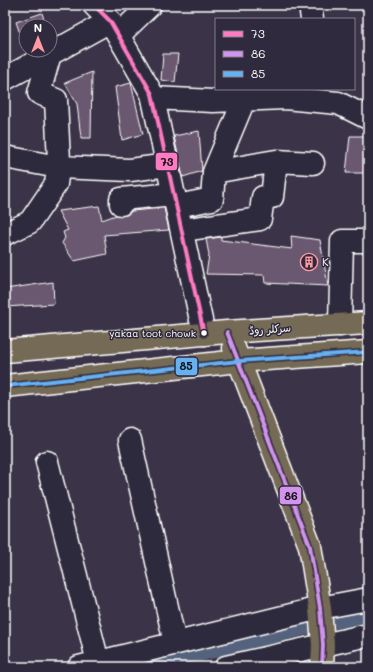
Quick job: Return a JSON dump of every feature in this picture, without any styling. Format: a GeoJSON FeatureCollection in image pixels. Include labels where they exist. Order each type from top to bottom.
{"type":"FeatureCollection","features":[{"type":"Feature","properties":{"kind":"main road","name":"سرکلر روڈ"},"geometry":{"type":"LineString","coordinates":[[5,351],[228,332],[368,323]]}},
{"type":"Feature","properties":{"kind":"main road"},"geometry":{"type":"LineString","coordinates":[[228,332],[310,546],[320,608],[323,645],[322,667]]}},
{"type":"Feature","properties":{"kind":"main road"},"geometry":{"type":"LineString","coordinates":[[6,388],[35,349]]}},
{"type":"Feature","properties":{"kind":"main road"},"geometry":{"type":"LineString","coordinates":[[6,388],[239,361],[368,352]]}},
{"type":"Feature","properties":{"kind":"street"},"geometry":{"type":"LineString","coordinates":[[94,5],[114,28],[154,98],[204,334]]}},
{"type":"Feature","properties":{"kind":"street"},"geometry":{"type":"LineString","coordinates":[[58,51],[114,28],[150,5]]}},
{"type":"Feature","properties":{"kind":"street"},"geometry":{"type":"LineString","coordinates":[[5,79],[43,58]]}},
{"type":"Feature","properties":{"kind":"street"},"geometry":{"type":"LineString","coordinates":[[5,234],[30,222],[56,184],[58,167],[56,100],[39,93],[49,58]]}},
{"type":"Feature","properties":{"kind":"street"},"geometry":{"type":"LineString","coordinates":[[154,98],[244,94],[285,98],[316,95],[338,103],[368,118]]}},
{"type":"Feature","properties":{"kind":"street"},"geometry":{"type":"LineString","coordinates":[[121,204],[121,199],[212,199],[214,172],[244,94]]}},
{"type":"Feature","properties":{"kind":"street"},"geometry":{"type":"LineString","coordinates":[[5,157],[58,167],[130,170],[168,164]]}},
{"type":"Feature","properties":{"kind":"street"},"geometry":{"type":"LineString","coordinates":[[214,172],[276,161],[313,163]]}},
{"type":"Feature","properties":{"kind":"street"},"geometry":{"type":"LineString","coordinates":[[182,230],[260,219],[263,197],[272,197],[276,161]]}},
{"type":"Feature","properties":{"kind":"street"},"geometry":{"type":"LineString","coordinates":[[340,325],[342,241],[368,241]]}},
{"type":"Feature","properties":{"kind":"street"},"geometry":{"type":"LineString","coordinates":[[130,440],[175,643]]}},
{"type":"Feature","properties":{"kind":"street"},"geometry":{"type":"LineString","coordinates":[[47,462],[89,665],[320,608],[368,599]]}},
{"type":"Feature","properties":{"kind":"street"},"geometry":{"type":"LineString","coordinates":[[226,667],[368,634]]}},
{"type":"Feature","properties":{"kind":"building"},"geometry":{"type":"Polygon","coordinates":[[[42,13],[44,18],[28,18],[42,13]]]}},
{"type":"Feature","properties":{"kind":"building"},"geometry":{"type":"Polygon","coordinates":[[[163,54],[178,54],[175,82],[161,80],[163,54]]]}},
{"type":"Feature","properties":{"kind":"building"},"geometry":{"type":"Polygon","coordinates":[[[92,72],[91,138],[81,138],[77,104],[65,83],[92,72]]]}},
{"type":"Feature","properties":{"kind":"building"},"geometry":{"type":"Polygon","coordinates":[[[131,83],[143,134],[122,140],[115,87],[131,83]]]}},
{"type":"Feature","properties":{"kind":"building"},"geometry":{"type":"Polygon","coordinates":[[[199,131],[202,171],[183,177],[174,136],[199,131]]]}},
{"type":"Feature","properties":{"kind":"building"},"geometry":{"type":"Polygon","coordinates":[[[350,136],[368,136],[368,173],[346,173],[350,136]]]}},
{"type":"Feature","properties":{"kind":"building"},"geometry":{"type":"Polygon","coordinates":[[[99,206],[102,220],[116,215],[127,215],[132,211],[164,208],[169,230],[104,235],[107,254],[74,261],[62,243],[65,238],[63,232],[68,230],[58,211],[99,206]]]}},
{"type":"Feature","properties":{"kind":"building"},"geometry":{"type":"Polygon","coordinates":[[[291,236],[320,240],[328,286],[265,283],[264,275],[206,274],[209,255],[206,239],[221,237],[221,240],[292,249],[291,236]]]}},
{"type":"Feature","properties":{"kind":"building"},"geometry":{"type":"Polygon","coordinates":[[[53,282],[54,304],[5,307],[5,289],[53,282]]]}},
{"type":"Feature","properties":{"kind":"waterway"},"geometry":{"type":"LineString","coordinates":[[137,667],[301,626],[368,612]]}},
{"type":"Feature","properties":{"kind":"transit line","name":"73"},"geometry":{"type":"LineString","coordinates":[[94,5],[110,21],[152,94],[204,334]]}},
{"type":"Feature","properties":{"kind":"transit line","name":"86"},"geometry":{"type":"LineString","coordinates":[[227,332],[310,546],[320,608],[323,645],[322,667]]}},
{"type":"Feature","properties":{"kind":"transit line","name":"85"},"geometry":{"type":"LineString","coordinates":[[5,386],[239,361],[368,352]]}},
{"type":"Feature","properties":{"kind":"place","name":"K"},"geometry":{"type":"Point","coordinates":[309,262]}},
{"type":"Feature","properties":{"kind":"place","name":"yakaa toot chowk"},"geometry":{"type":"Point","coordinates":[204,333]}}]}
